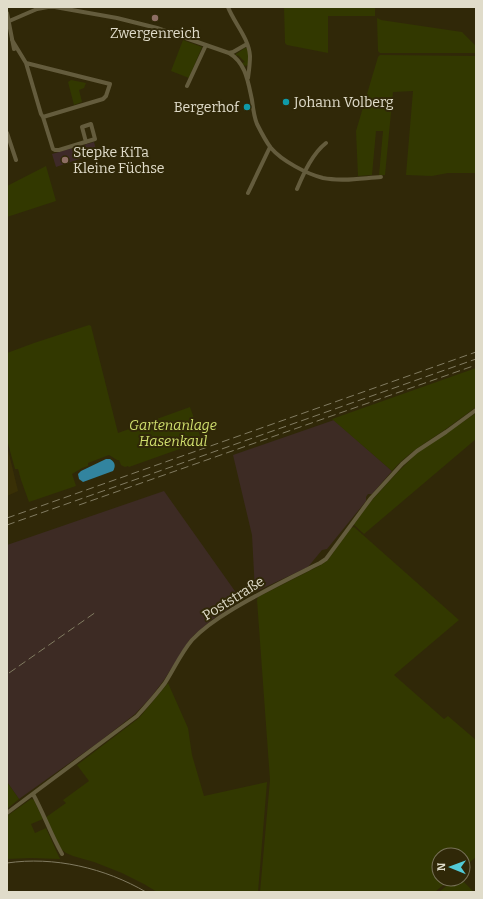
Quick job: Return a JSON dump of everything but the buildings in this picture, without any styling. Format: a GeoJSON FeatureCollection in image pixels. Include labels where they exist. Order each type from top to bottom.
{"type":"FeatureCollection","features":[{"type":"Feature","properties":{"kind":"street"},"geometry":{"type":"LineString","coordinates":[[8,22],[36,9],[55,7],[117,18],[157,28],[229,53],[242,65],[248,80],[257,122],[270,147],[274,151],[294,167],[314,175],[327,178],[344,179],[381,177]]}},
{"type":"Feature","properties":{"kind":"street"},"geometry":{"type":"LineString","coordinates":[[229,7],[247,44],[250,56],[248,80]]}},
{"type":"Feature","properties":{"kind":"street"},"geometry":{"type":"LineString","coordinates":[[7,13],[14,49]]}},
{"type":"Feature","properties":{"kind":"street"},"geometry":{"type":"LineString","coordinates":[[12,40],[26,63],[53,149],[55,150],[86,142]]}},
{"type":"Feature","properties":{"kind":"street"},"geometry":{"type":"LineString","coordinates":[[229,53],[247,44]]}},
{"type":"Feature","properties":{"kind":"street"},"geometry":{"type":"LineString","coordinates":[[187,86],[206,45]]}},
{"type":"Feature","properties":{"kind":"street"},"geometry":{"type":"LineString","coordinates":[[26,63],[110,84],[106,96],[103,99],[43,117]]}},
{"type":"Feature","properties":{"kind":"street"},"geometry":{"type":"LineString","coordinates":[[7,133],[16,160]]}},
{"type":"Feature","properties":{"kind":"street"},"geometry":{"type":"LineString","coordinates":[[297,189],[304,171],[321,147],[326,143]]}},
{"type":"Feature","properties":{"kind":"street"},"geometry":{"type":"LineString","coordinates":[[248,193],[270,147]]}},
{"type":"Feature","properties":{"kind":"street","name":"Poststraße"},"geometry":{"type":"LineString","coordinates":[[7,813],[137,716],[165,683],[192,641],[211,623],[255,596],[326,559],[371,498],[402,464],[417,451],[476,410]]}},
{"type":"Feature","properties":{"kind":"street"},"geometry":{"type":"LineString","coordinates":[[33,794],[62,854]]}},
{"type":"Feature","properties":{"kind":"shaded area","name":"Stepke KiTa Kleine Füchse"},"geometry":{"type":"Polygon","coordinates":[[[94,142],[97,153],[56,167],[52,154],[94,142]]]}},
{"type":"Feature","properties":{"kind":"shaded area"},"geometry":{"type":"Polygon","coordinates":[[[334,420],[392,471],[372,494],[368,494],[366,501],[327,549],[322,550],[308,567],[255,592],[252,535],[233,455],[334,420]]]}},
{"type":"Feature","properties":{"kind":"shaded area"},"geometry":{"type":"Polygon","coordinates":[[[7,446],[18,491],[7,496],[7,446]]]}},
{"type":"Feature","properties":{"kind":"shaded area"},"geometry":{"type":"Polygon","coordinates":[[[164,491],[237,594],[238,600],[235,605],[213,619],[194,635],[164,680],[135,714],[99,742],[19,799],[7,782],[7,545],[164,491]]]}},
{"type":"Feature","properties":{"kind":"green space"},"geometry":{"type":"Polygon","coordinates":[[[284,7],[375,7],[375,16],[328,16],[328,53],[287,45],[285,43],[284,7]]]}},
{"type":"Feature","properties":{"kind":"green space"},"geometry":{"type":"Polygon","coordinates":[[[377,18],[381,20],[462,32],[476,46],[476,53],[380,53],[378,51],[377,18]]]}},
{"type":"Feature","properties":{"kind":"green space"},"geometry":{"type":"Polygon","coordinates":[[[183,40],[202,47],[189,78],[171,71],[183,40]]]}},
{"type":"Feature","properties":{"kind":"green space"},"geometry":{"type":"Polygon","coordinates":[[[247,48],[248,52],[248,65],[245,66],[242,63],[245,62],[238,55],[236,56],[236,54],[247,48]]]}},
{"type":"Feature","properties":{"kind":"green space"},"geometry":{"type":"Polygon","coordinates":[[[380,55],[476,56],[476,173],[448,173],[432,176],[406,175],[413,91],[393,92],[385,175],[379,175],[383,131],[376,131],[372,175],[358,176],[356,131],[378,57],[380,55]]]}},
{"type":"Feature","properties":{"kind":"green space"},"geometry":{"type":"Polygon","coordinates":[[[71,80],[86,83],[84,88],[79,90],[82,102],[74,105],[68,82],[71,80]]]}},
{"type":"Feature","properties":{"kind":"green space"},"geometry":{"type":"Polygon","coordinates":[[[46,166],[56,201],[7,217],[7,186],[46,166]]]}},
{"type":"Feature","properties":{"kind":"green space","name":"Gartenanlage Hasenkaul"},"geometry":{"type":"Polygon","coordinates":[[[89,325],[91,326],[118,433],[190,407],[202,441],[129,467],[121,465],[119,460],[109,455],[88,463],[88,466],[72,474],[76,486],[29,502],[18,469],[15,469],[7,440],[7,353],[89,325]]]}},
{"type":"Feature","properties":{"kind":"green space"},"geometry":{"type":"Polygon","coordinates":[[[476,368],[476,407],[411,453],[392,471],[332,419],[476,368]]]}},
{"type":"Feature","properties":{"kind":"green space"},"geometry":{"type":"Polygon","coordinates":[[[476,413],[476,439],[364,534],[353,524],[373,499],[416,454],[476,413]]]}},
{"type":"Feature","properties":{"kind":"green space"},"geometry":{"type":"Polygon","coordinates":[[[354,527],[459,620],[394,675],[444,719],[448,716],[476,740],[476,857],[471,861],[471,847],[431,847],[431,887],[441,887],[435,892],[260,892],[270,780],[257,600],[258,597],[328,560],[350,528],[354,527]]]}},
{"type":"Feature","properties":{"kind":"green space"},"geometry":{"type":"Polygon","coordinates":[[[168,683],[188,728],[192,755],[204,796],[267,782],[258,892],[157,892],[122,873],[66,853],[60,848],[45,818],[66,803],[63,800],[89,781],[77,765],[139,718],[168,683]]]}},
{"type":"Feature","properties":{"kind":"green space"},"geometry":{"type":"Polygon","coordinates":[[[7,782],[19,799],[7,809],[7,782]]]}},
{"type":"Feature","properties":{"kind":"green space"},"geometry":{"type":"Polygon","coordinates":[[[31,799],[34,800],[43,819],[31,824],[35,833],[46,828],[60,859],[7,859],[7,816],[31,799]]]}},
{"type":"Feature","properties":{"kind":"green space"},"geometry":{"type":"Polygon","coordinates":[[[445,887],[469,887],[474,892],[439,892],[445,887]]]}},
{"type":"Feature","properties":{"kind":"water"},"geometry":{"type":"Polygon","coordinates":[[[106,459],[113,461],[115,466],[113,471],[83,482],[79,479],[78,474],[81,471],[106,459]]]}},
{"type":"Feature","properties":{"kind":"tram line"},"geometry":{"type":"LineString","coordinates":[[7,863],[43,861],[79,866],[114,876],[146,892]]}},
{"type":"Feature","properties":{"kind":"railway"},"geometry":{"type":"LineString","coordinates":[[7,518],[476,352]]}},
{"type":"Feature","properties":{"kind":"railway"},"geometry":{"type":"LineString","coordinates":[[7,525],[476,359]]}},
{"type":"Feature","properties":{"kind":"railway"},"geometry":{"type":"LineString","coordinates":[[79,505],[476,365]]}},
{"type":"Feature","properties":{"kind":"railway"},"geometry":{"type":"LineString","coordinates":[[9,673],[96,612]]}},
{"type":"Feature","properties":{"kind":"place","name":"Zwergenreich"},"geometry":{"type":"Point","coordinates":[155,18]}},
{"type":"Feature","properties":{"kind":"place","name":"Johann Volberg"},"geometry":{"type":"Point","coordinates":[286,102]}},
{"type":"Feature","properties":{"kind":"place","name":"Bergerhof"},"geometry":{"type":"Point","coordinates":[247,107]}},
{"type":"Feature","properties":{"kind":"place","name":"Stepke KiTa Kleine Füchse"},"geometry":{"type":"Point","coordinates":[65,160]}}]}
